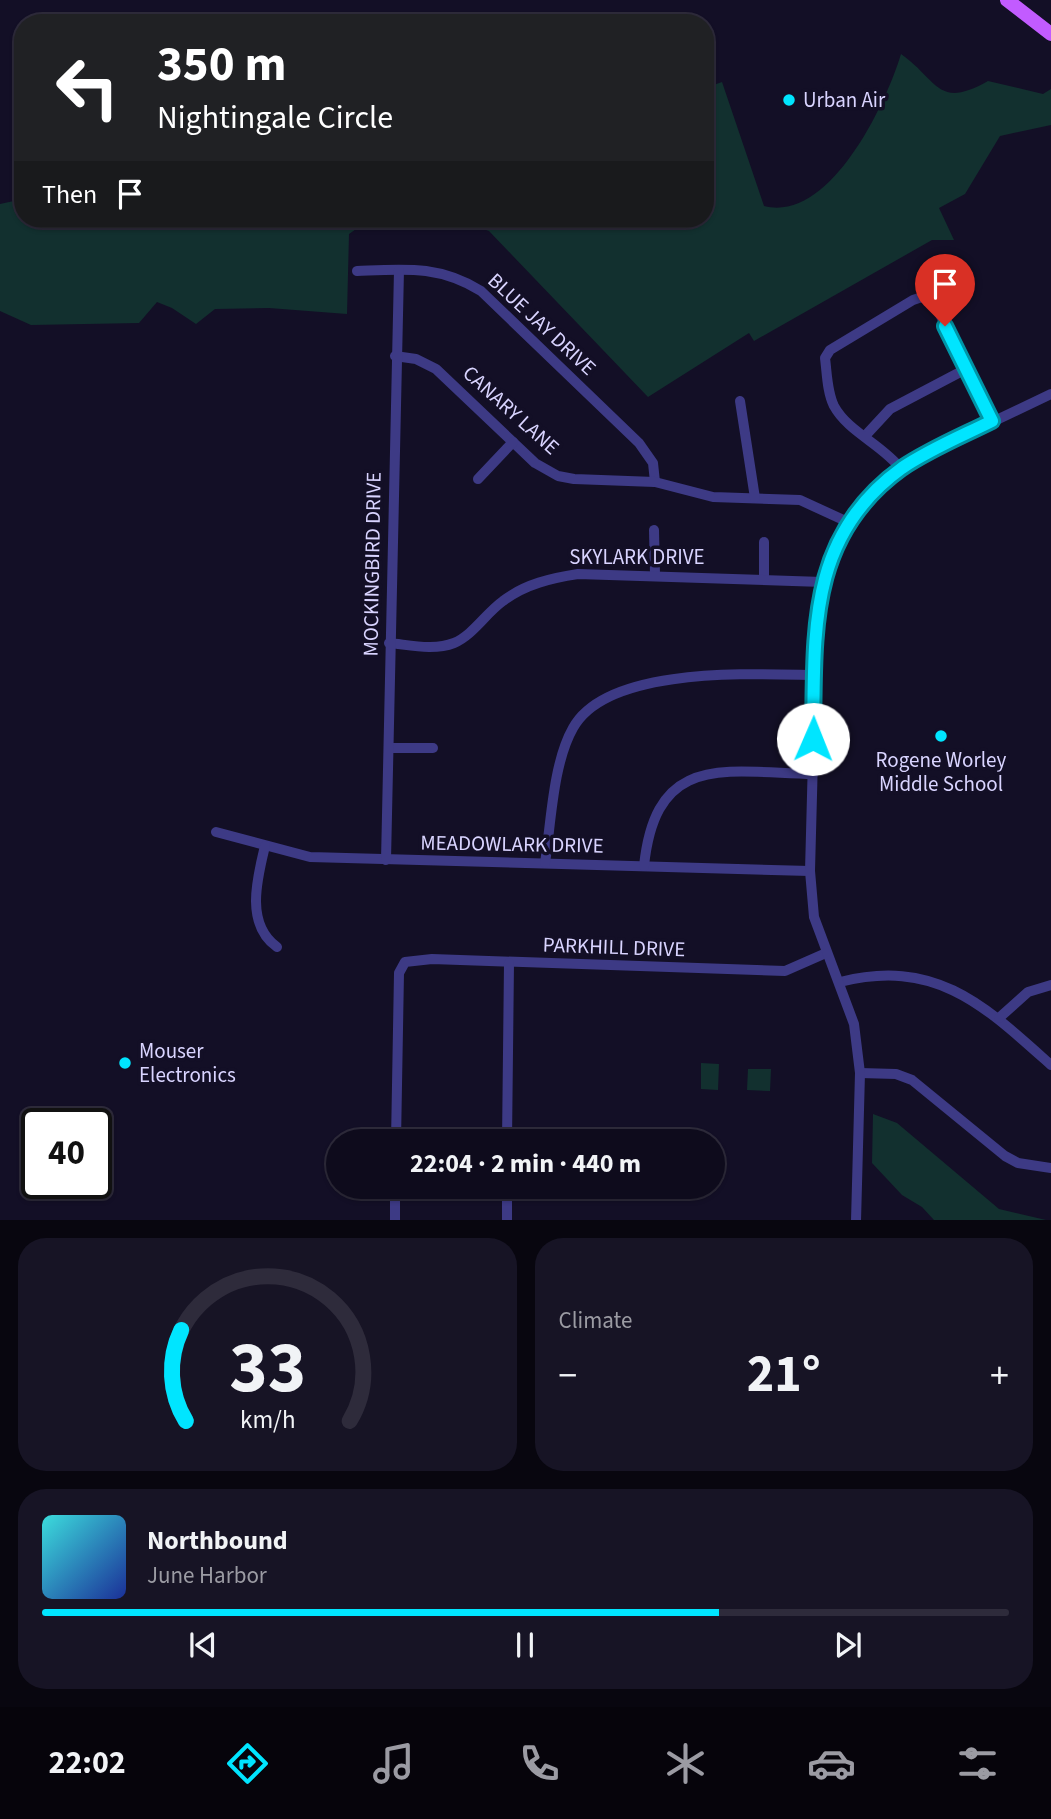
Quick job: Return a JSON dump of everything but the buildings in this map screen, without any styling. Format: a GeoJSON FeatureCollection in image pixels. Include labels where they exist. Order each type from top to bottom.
{"type":"FeatureCollection","features":[{"type":"Feature","properties":{"kind":"main road"},"geometry":{"type":"LineString","coordinates":[[1007,0],[1051,34]]}},
{"type":"Feature","properties":{"kind":"street","name":"BLUE JAY DRIVE"},"geometry":{"type":"LineString","coordinates":[[357,271],[429,269],[454,276],[481,291],[639,443],[653,463],[655,482]]}},
{"type":"Feature","properties":{"kind":"street","name":"MOCKINGBIRD DRIVE"},"geometry":{"type":"LineString","coordinates":[[386,860],[399,270]]}},
{"type":"Feature","properties":{"kind":"street"},"geometry":{"type":"LineString","coordinates":[[901,469],[885,450],[865,436],[833,403],[825,358],[830,350],[922,297],[935,304],[992,421]]}},
{"type":"Feature","properties":{"kind":"street","name":"CANARY LANE"},"geometry":{"type":"LineString","coordinates":[[396,356],[416,359],[436,369],[537,464],[558,476],[655,482],[706,496],[800,500],[850,523]]}},
{"type":"Feature","properties":{"kind":"street"},"geometry":{"type":"LineString","coordinates":[[865,436],[890,410],[966,369]]}},
{"type":"Feature","properties":{"kind":"street"},"geometry":{"type":"LineString","coordinates":[[856,1220],[860,1073],[854,1024],[814,917],[810,871],[817,607],[830,561],[850,523],[880,486],[923,455],[1051,394]]}},
{"type":"Feature","properties":{"kind":"street"},"geometry":{"type":"LineString","coordinates":[[740,401],[755,498]]}},
{"type":"Feature","properties":{"kind":"street"},"geometry":{"type":"LineString","coordinates":[[478,479],[513,442]]}},
{"type":"Feature","properties":{"kind":"street"},"geometry":{"type":"LineString","coordinates":[[654,530],[655,575]]}},
{"type":"Feature","properties":{"kind":"street"},"geometry":{"type":"LineString","coordinates":[[764,542],[764,579]]}},
{"type":"Feature","properties":{"kind":"street","name":"SKYLARK DRIVE"},"geometry":{"type":"LineString","coordinates":[[389,643],[431,647],[455,642],[503,600],[524,588],[552,578],[578,574],[823,582]]}},
{"type":"Feature","properties":{"kind":"street"},"geometry":{"type":"LineString","coordinates":[[545,863],[566,742],[583,713],[592,705],[624,690],[668,682],[733,674],[814,675]]}},
{"type":"Feature","properties":{"kind":"street"},"geometry":{"type":"LineString","coordinates":[[389,748],[433,748]]}},
{"type":"Feature","properties":{"kind":"street"},"geometry":{"type":"LineString","coordinates":[[644,866],[647,838],[658,810],[675,788],[687,780],[721,772],[813,774]]}},
{"type":"Feature","properties":{"kind":"street","name":"MEADOWLARK DRIVE"},"geometry":{"type":"LineString","coordinates":[[216,832],[310,857],[810,871]]}},
{"type":"Feature","properties":{"kind":"street"},"geometry":{"type":"LineString","coordinates":[[265,846],[257,886],[258,916],[263,934],[277,947]]}},
{"type":"Feature","properties":{"kind":"street","name":"PARKHILL DRIVE"},"geometry":{"type":"LineString","coordinates":[[396,1129],[400,967],[405,962],[432,959],[785,971],[826,953]]}},
{"type":"Feature","properties":{"kind":"street"},"geometry":{"type":"LineString","coordinates":[[507,1129],[509,963]]}},
{"type":"Feature","properties":{"kind":"street"},"geometry":{"type":"LineString","coordinates":[[840,982],[867,975],[906,975],[954,989],[999,1018],[1051,1065]]}},
{"type":"Feature","properties":{"kind":"street"},"geometry":{"type":"LineString","coordinates":[[999,1018],[1028,992],[1051,985]]}},
{"type":"Feature","properties":{"kind":"street"},"geometry":{"type":"LineString","coordinates":[[860,1073],[897,1074],[912,1080],[1005,1156],[1018,1163],[1051,1168]]}},
{"type":"Feature","properties":{"kind":"street"},"geometry":{"type":"LineString","coordinates":[[395,1199],[395,1220]]}},
{"type":"Feature","properties":{"kind":"street"},"geometry":{"type":"LineString","coordinates":[[507,1199],[507,1220]]}},
{"type":"Feature","properties":{"kind":"green space"},"geometry":{"type":"Polygon","coordinates":[[[901,54],[931,82],[948,92],[958,93],[988,81],[1043,94],[1051,89],[1051,125],[1000,136],[965,194],[939,208],[954,240],[932,240],[754,341],[749,333],[648,397],[489,231],[481,228],[714,228],[714,85],[722,82],[764,206],[788,206],[811,196],[832,179],[852,155],[894,76],[901,54]]]}},
{"type":"Feature","properties":{"kind":"green space"},"geometry":{"type":"Polygon","coordinates":[[[14,201],[14,228],[358,228],[349,234],[347,314],[269,308],[215,309],[196,324],[172,308],[157,302],[139,323],[31,325],[0,311],[0,204],[14,201]]]}},
{"type":"Feature","properties":{"kind":"green space"},"geometry":{"type":"Polygon","coordinates":[[[701,1063],[719,1064],[718,1090],[701,1089],[701,1063]]]}},
{"type":"Feature","properties":{"kind":"green space"},"geometry":{"type":"Polygon","coordinates":[[[748,1069],[771,1069],[770,1091],[747,1090],[748,1069]]]}},
{"type":"Feature","properties":{"kind":"green space"},"geometry":{"type":"Polygon","coordinates":[[[873,1114],[897,1123],[999,1209],[1046,1220],[934,1220],[922,1207],[902,1195],[872,1163],[873,1114]]]}},
{"type":"Feature","properties":{"kind":"place","name":"Urban Air"},"geometry":{"type":"Point","coordinates":[789,100]}},
{"type":"Feature","properties":{"kind":"place","name":"Rogene Worley Middle School"},"geometry":{"type":"Point","coordinates":[941,736]}},
{"type":"Feature","properties":{"kind":"place","name":"Mouser Electronics"},"geometry":{"type":"Point","coordinates":[125,1063]}},
{"type":"Feature","properties":{"kind":"route"},"geometry":{"type":"LineString","coordinates":[[813,739],[817,607],[823,582],[839,541],[861,507],[880,486],[901,469],[923,455],[992,421],[945,326]]}}]}
